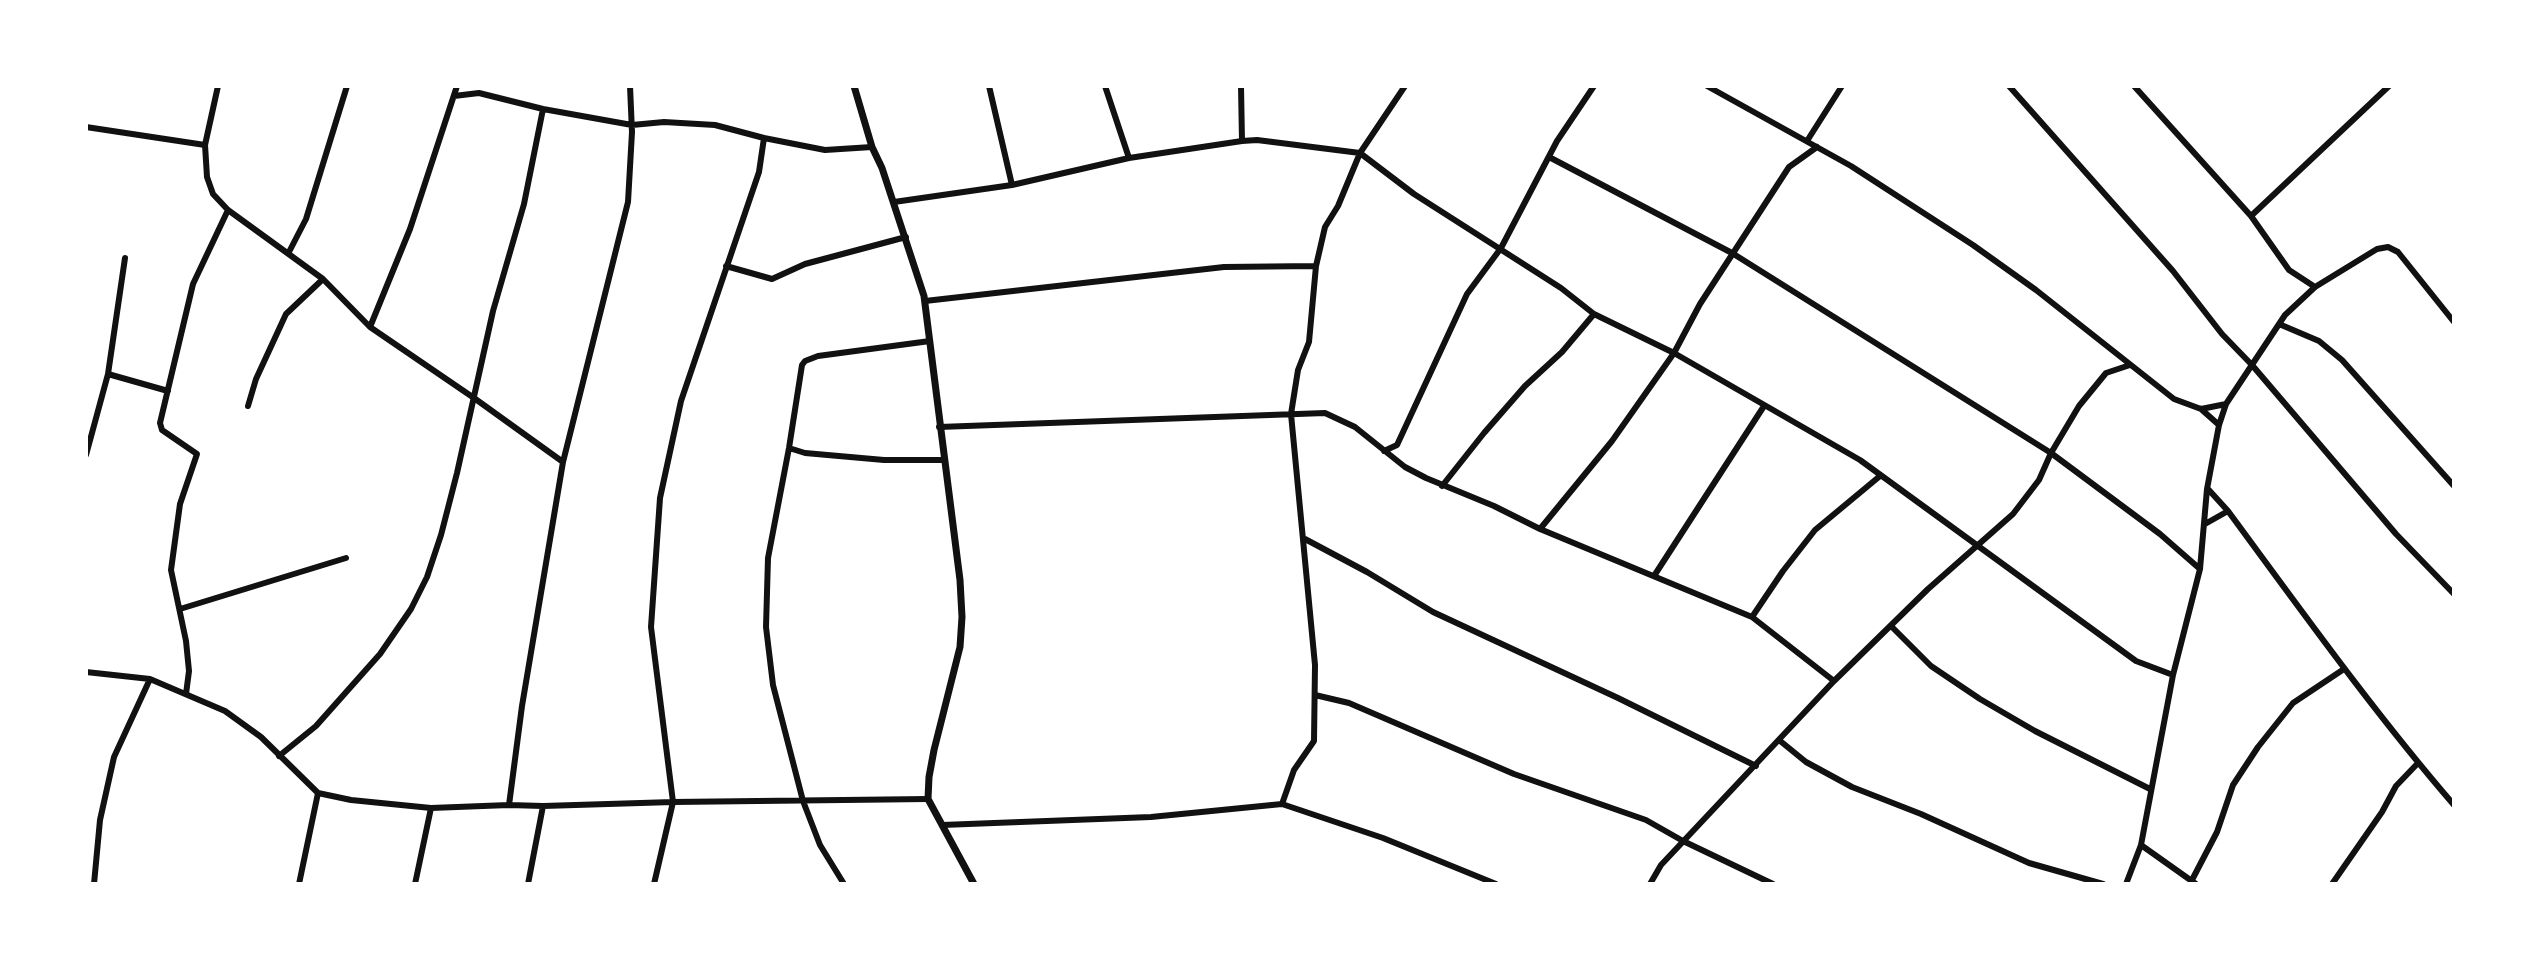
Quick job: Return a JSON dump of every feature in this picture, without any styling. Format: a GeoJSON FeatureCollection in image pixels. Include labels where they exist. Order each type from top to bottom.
{"type":"FeatureCollection","features":[{"type":"Feature","properties":{"kind":"street"},"geometry":{"type":"LineString","coordinates":[[218,86],[205,145],[207,177],[213,194],[228,210],[323,279],[370,327],[562,462]]}},
{"type":"Feature","properties":{"kind":"street"},"geometry":{"type":"LineString","coordinates":[[289,252],[306,219],[347,86]]}},
{"type":"Feature","properties":{"kind":"street"},"geometry":{"type":"LineString","coordinates":[[370,327],[410,229],[457,86]]}},
{"type":"Feature","properties":{"kind":"street"},"geometry":{"type":"LineString","coordinates":[[509,805],[522,706],[562,462],[628,202],[632,125],[630,86]]}},
{"type":"Feature","properties":{"kind":"street"},"geometry":{"type":"LineString","coordinates":[[854,86],[872,147],[906,237],[925,302],[960,580],[962,617],[960,648],[934,750],[928,799],[974,884]]}},
{"type":"Feature","properties":{"kind":"street"},"geometry":{"type":"LineString","coordinates":[[989,86],[1012,185]]}},
{"type":"Feature","properties":{"kind":"street"},"geometry":{"type":"LineString","coordinates":[[1105,86],[1129,158]]}},
{"type":"Feature","properties":{"kind":"street"},"geometry":{"type":"LineString","coordinates":[[1241,86],[1242,141]]}},
{"type":"Feature","properties":{"kind":"street"},"geometry":{"type":"LineString","coordinates":[[1282,804],[1294,770],[1314,741],[1315,666],[1292,414],[1298,370],[1309,342],[1316,266],[1325,227],[1338,206],[1360,153],[1405,86]]}},
{"type":"Feature","properties":{"kind":"street"},"geometry":{"type":"LineString","coordinates":[[1384,451],[1396,445],[1467,294],[1501,248],[1549,157],[1594,86]]}},
{"type":"Feature","properties":{"kind":"street"},"geometry":{"type":"LineString","coordinates":[[1707,86],[1851,166],[1973,245],[2036,290],[2174,399],[2201,408],[2219,425]]}},
{"type":"Feature","properties":{"kind":"street"},"geometry":{"type":"LineString","coordinates":[[1807,141],[1842,86]]}},
{"type":"Feature","properties":{"kind":"street"},"geometry":{"type":"LineString","coordinates":[[2009,86],[2173,271],[2222,334],[2252,365],[2396,534],[2454,594]]}},
{"type":"Feature","properties":{"kind":"street"},"geometry":{"type":"LineString","coordinates":[[2134,86],[2251,216],[2289,270],[2315,287]]}},
{"type":"Feature","properties":{"kind":"street"},"geometry":{"type":"LineString","coordinates":[[2251,216],[2389,86]]}},
{"type":"Feature","properties":{"kind":"street"},"geometry":{"type":"LineString","coordinates":[[454,96],[479,93],[543,109],[632,125],[664,122],[715,125],[825,150],[872,147]]}},
{"type":"Feature","properties":{"kind":"street"},"geometry":{"type":"LineString","coordinates":[[279,756],[316,726],[380,654],[411,609],[427,577],[441,535],[493,311],[524,204],[543,109]]}},
{"type":"Feature","properties":{"kind":"street"},"geometry":{"type":"LineString","coordinates":[[86,127],[205,145]]}},
{"type":"Feature","properties":{"kind":"street"},"geometry":{"type":"LineString","coordinates":[[654,884],[673,802],[651,627],[660,498],[681,401],[759,172],[764,138]]}},
{"type":"Feature","properties":{"kind":"street"},"geometry":{"type":"LineString","coordinates":[[894,202],[1012,185],[1129,158],[1242,141],[1256,140],[1360,153],[1414,194],[1501,248],[1561,288],[1594,314],[1674,353],[1860,460],[2136,661],[2173,675]]}},
{"type":"Feature","properties":{"kind":"street"},"geometry":{"type":"LineString","coordinates":[[1540,529],[1612,441],[1674,353],[1700,304],[1789,167],[1817,147]]}},
{"type":"Feature","properties":{"kind":"street"},"geometry":{"type":"LineString","coordinates":[[1549,157],[1732,253],[2051,453],[2160,534],[2200,569]]}},
{"type":"Feature","properties":{"kind":"street"},"geometry":{"type":"LineString","coordinates":[[186,694],[189,671],[187,642],[171,570],[180,504],[197,454],[162,430],[160,423],[193,284],[228,210]]}},
{"type":"Feature","properties":{"kind":"street"},"geometry":{"type":"LineString","coordinates":[[726,266],[772,279],[805,264],[906,237]]}},
{"type":"Feature","properties":{"kind":"street"},"geometry":{"type":"LineString","coordinates":[[2126,884],[2141,845],[2173,675],[2200,569],[2207,489],[2219,425],[2226,404],[2285,315],[2315,287],[2377,249],[2388,247],[2398,252],[2454,322]]}},
{"type":"Feature","properties":{"kind":"street"},"geometry":{"type":"LineString","coordinates":[[86,455],[108,374],[125,258]]}},
{"type":"Feature","properties":{"kind":"street"},"geometry":{"type":"LineString","coordinates":[[925,302],[1224,267],[1316,266]]}},
{"type":"Feature","properties":{"kind":"street"},"geometry":{"type":"LineString","coordinates":[[248,406],[256,379],[286,314],[323,279]]}},
{"type":"Feature","properties":{"kind":"street"},"geometry":{"type":"LineString","coordinates":[[1442,486],[1525,386],[1562,352],[1594,314]]}},
{"type":"Feature","properties":{"kind":"street"},"geometry":{"type":"LineString","coordinates":[[2279,324],[2319,341],[2342,360],[2454,486]]}},
{"type":"Feature","properties":{"kind":"street"},"geometry":{"type":"LineString","coordinates":[[844,884],[820,845],[803,801],[773,685],[766,627],[768,558],[802,365],[818,356],[930,341]]}},
{"type":"Feature","properties":{"kind":"street"},"geometry":{"type":"LineString","coordinates":[[1650,884],[1661,865],[1834,681],[1928,589],[1979,547],[2013,514],[2039,480],[2051,453],[2079,406],[2106,373],[2130,365]]}},
{"type":"Feature","properties":{"kind":"street"},"geometry":{"type":"LineString","coordinates":[[108,374],[168,391]]}},
{"type":"Feature","properties":{"kind":"street"},"geometry":{"type":"LineString","coordinates":[[2201,408],[2226,404]]}},
{"type":"Feature","properties":{"kind":"street"},"geometry":{"type":"LineString","coordinates":[[1654,576],[1764,405]]}},
{"type":"Feature","properties":{"kind":"street"},"geometry":{"type":"LineString","coordinates":[[939,427],[1325,413],[1355,427],[1405,467],[1442,486],[1752,617],[1834,681]]}},
{"type":"Feature","properties":{"kind":"street"},"geometry":{"type":"LineString","coordinates":[[789,448],[805,453],[884,460],[943,460]]}},
{"type":"Feature","properties":{"kind":"street"},"geometry":{"type":"LineString","coordinates":[[1752,617],[1815,530],[1880,476]]}},
{"type":"Feature","properties":{"kind":"street"},"geometry":{"type":"LineString","coordinates":[[2207,489],[2228,511],[2344,668],[2454,805]]}},
{"type":"Feature","properties":{"kind":"street"},"geometry":{"type":"LineString","coordinates":[[2205,524],[2228,511]]}},
{"type":"Feature","properties":{"kind":"street"},"geometry":{"type":"LineString","coordinates":[[1305,539],[1433,612],[1756,766]]}},
{"type":"Feature","properties":{"kind":"street"},"geometry":{"type":"LineString","coordinates":[[180,609],[346,558]]}},
{"type":"Feature","properties":{"kind":"street"},"geometry":{"type":"LineString","coordinates":[[1892,627],[1931,666],[1980,699],[2035,731],[2150,789]]}},
{"type":"Feature","properties":{"kind":"street"},"geometry":{"type":"LineString","coordinates":[[2141,845],[2194,882],[2217,832],[2233,785],[2258,747],[2293,703],[2344,668]]}},
{"type":"Feature","properties":{"kind":"street"},"geometry":{"type":"LineString","coordinates":[[86,671],[150,679],[225,711],[261,737],[318,793],[351,800],[431,808],[928,799]]}},
{"type":"Feature","properties":{"kind":"street"},"geometry":{"type":"LineString","coordinates":[[94,884],[100,820],[114,757],[150,679]]}},
{"type":"Feature","properties":{"kind":"street"},"geometry":{"type":"LineString","coordinates":[[1315,695],[1349,703],[1384,716],[1418,734],[1514,774],[1646,820],[1683,841],[1773,884]]}},
{"type":"Feature","properties":{"kind":"street"},"geometry":{"type":"LineString","coordinates":[[1779,740],[1806,762],[1852,788],[1920,814],[2029,863],[2103,884]]}},
{"type":"Feature","properties":{"kind":"street"},"geometry":{"type":"LineString","coordinates":[[2332,884],[2382,812],[2396,786],[2418,763]]}},
{"type":"Feature","properties":{"kind":"street"},"geometry":{"type":"LineString","coordinates":[[299,884],[318,793]]}},
{"type":"Feature","properties":{"kind":"street"},"geometry":{"type":"LineString","coordinates":[[942,825],[1151,817],[1282,804],[1383,838],[1496,884]]}},
{"type":"Feature","properties":{"kind":"street"},"geometry":{"type":"LineString","coordinates":[[528,884],[543,806]]}},
{"type":"Feature","properties":{"kind":"street"},"geometry":{"type":"LineString","coordinates":[[415,884],[431,808]]}}]}
